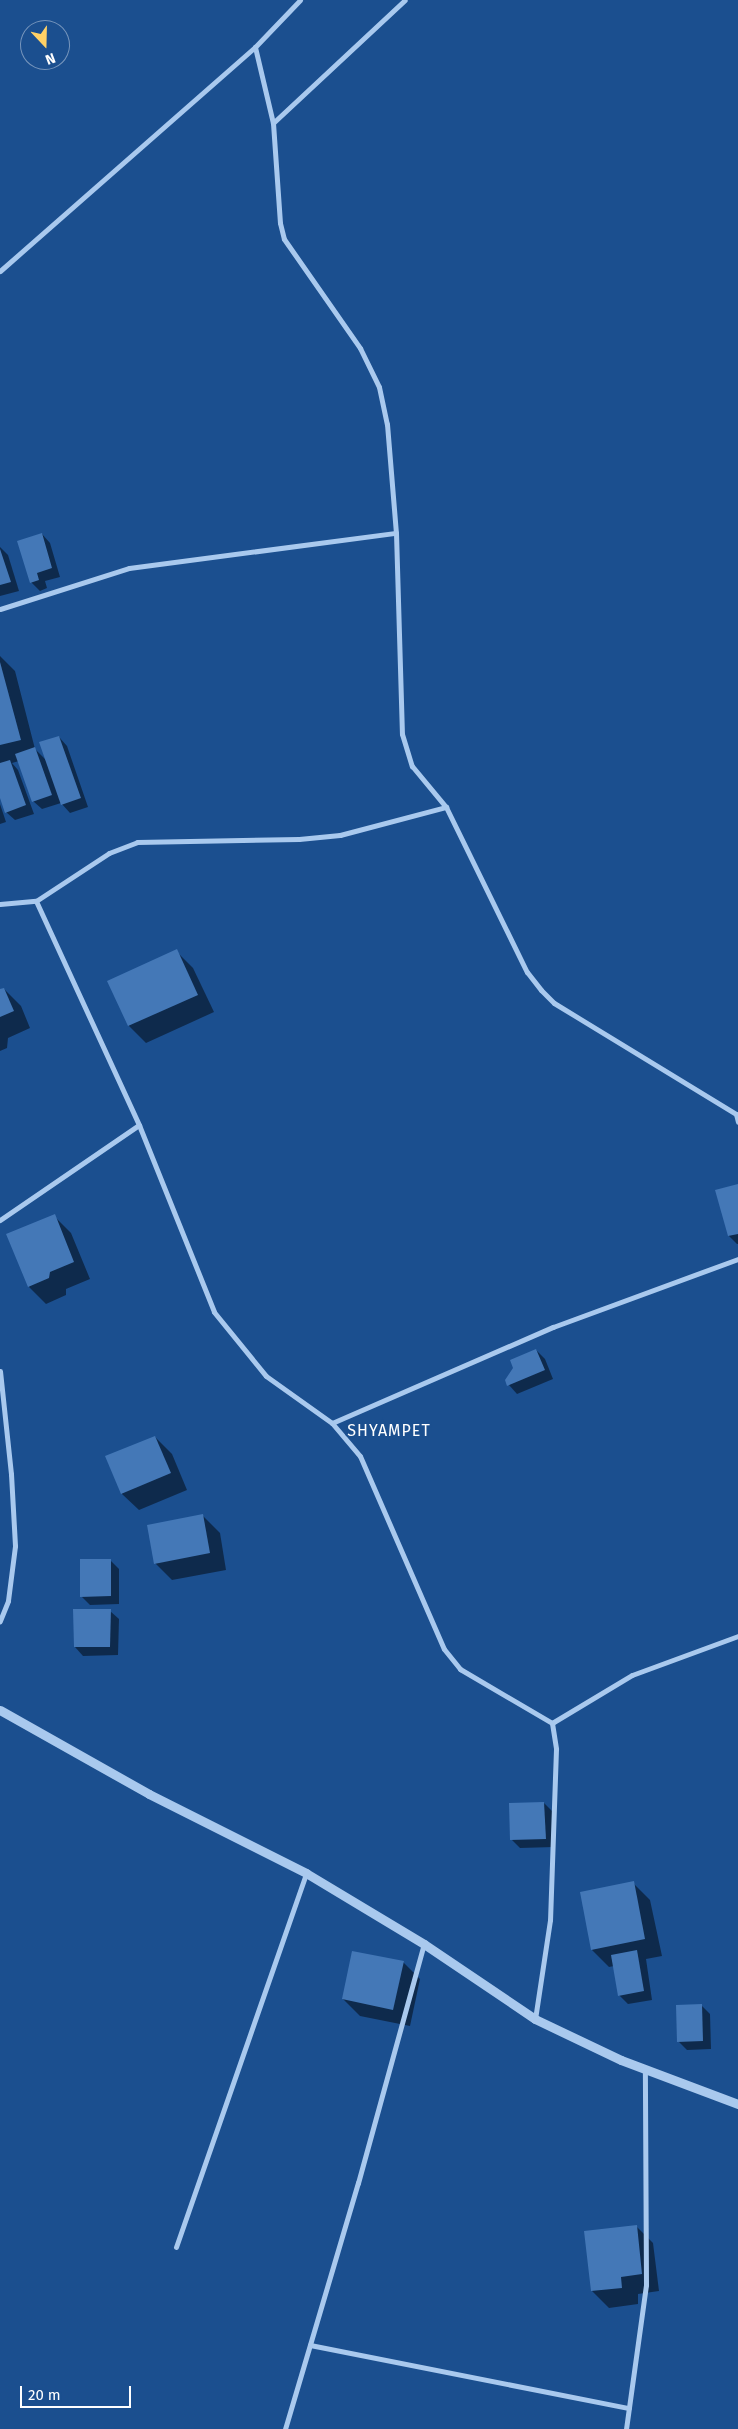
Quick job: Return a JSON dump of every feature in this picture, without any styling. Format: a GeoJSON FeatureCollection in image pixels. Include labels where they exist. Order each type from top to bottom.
{"type":"FeatureCollection","features":[{"type":"Feature","properties":{"kind":"street"},"geometry":{"type":"LineString","coordinates":[[0,271],[255,46],[300,0]]}},
{"type":"Feature","properties":{"kind":"street"},"geometry":{"type":"LineString","coordinates":[[273,123],[405,0]]}},
{"type":"Feature","properties":{"kind":"street"},"geometry":{"type":"LineString","coordinates":[[255,46],[273,123],[280,223],[284,239],[360,348],[379,387],[387,424],[396,533],[402,734],[412,766],[446,807],[527,972],[541,990],[554,1003],[737,1114],[738,1122]]}},
{"type":"Feature","properties":{"kind":"street"},"geometry":{"type":"LineString","coordinates":[[0,609],[129,568],[396,533]]}},
{"type":"Feature","properties":{"kind":"street"},"geometry":{"type":"LineString","coordinates":[[0,904],[36,901],[109,853],[138,842],[299,839],[340,835],[446,807]]}},
{"type":"Feature","properties":{"kind":"street"},"geometry":{"type":"LineString","coordinates":[[36,901],[139,1125],[214,1312],[266,1376],[332,1423],[360,1456],[373,1478],[444,1649],[460,1669],[552,1723]]}},
{"type":"Feature","properties":{"kind":"street"},"geometry":{"type":"LineString","coordinates":[[0,1220],[139,1125]]}},
{"type":"Feature","properties":{"kind":"street"},"geometry":{"type":"LineString","coordinates":[[332,1423],[553,1327],[738,1259]]}},
{"type":"Feature","properties":{"kind":"street"},"geometry":{"type":"LineString","coordinates":[[0,1371],[12,1474],[15,1546],[8,1601],[0,1621]]}},
{"type":"Feature","properties":{"kind":"street"},"geometry":{"type":"LineString","coordinates":[[552,1723],[632,1675],[738,1636]]}},
{"type":"Feature","properties":{"kind":"street"},"geometry":{"type":"LineString","coordinates":[[0,1710],[149,1794],[306,1872],[424,1944],[535,2019],[645,2070],[738,2104]]}},
{"type":"Feature","properties":{"kind":"street"},"geometry":{"type":"LineString","coordinates":[[535,2019],[550,1920],[556,1749],[552,1723]]}},
{"type":"Feature","properties":{"kind":"street"},"geometry":{"type":"LineString","coordinates":[[176,2246],[306,1872]]}},
{"type":"Feature","properties":{"kind":"street"},"geometry":{"type":"LineString","coordinates":[[286,2429],[424,1944]]}},
{"type":"Feature","properties":{"kind":"street"},"geometry":{"type":"LineString","coordinates":[[626,2429],[646,2285],[645,2070]]}},
{"type":"Feature","properties":{"kind":"street"},"geometry":{"type":"LineString","coordinates":[[310,2345],[629,2408]]}},
{"type":"Feature","properties":{"kind":"building"},"geometry":{"type":"Polygon","coordinates":[[[42,533],[52,568],[37,573],[39,580],[30,583],[17,541],[42,533]]]}},
{"type":"Feature","properties":{"kind":"building"},"geometry":{"type":"Polygon","coordinates":[[[0,549],[11,582],[0,585],[0,549]]]}},
{"type":"Feature","properties":{"kind":"building"},"geometry":{"type":"Polygon","coordinates":[[[0,662],[21,740],[0,745],[0,662]]]}},
{"type":"Feature","properties":{"kind":"building"},"geometry":{"type":"Polygon","coordinates":[[[59,736],[81,798],[61,805],[39,742],[59,736]]]}},
{"type":"Feature","properties":{"kind":"building"},"geometry":{"type":"Polygon","coordinates":[[[35,747],[52,795],[32,802],[15,754],[35,747]]]}},
{"type":"Feature","properties":{"kind":"building"},"geometry":{"type":"Polygon","coordinates":[[[10,760],[26,805],[5,813],[0,798],[0,763],[10,760]]]}},
{"type":"Feature","properties":{"kind":"building"},"geometry":{"type":"Polygon","coordinates":[[[177,949],[198,995],[128,1026],[107,981],[177,949]]]}},
{"type":"Feature","properties":{"kind":"building"},"geometry":{"type":"Polygon","coordinates":[[[4,988],[14,1011],[0,1017],[0,989],[4,988]]]}},
{"type":"Feature","properties":{"kind":"building"},"geometry":{"type":"Polygon","coordinates":[[[738,1184],[738,1234],[728,1236],[715,1190],[738,1184]]]}},
{"type":"Feature","properties":{"kind":"building"},"geometry":{"type":"Polygon","coordinates":[[[55,1214],[74,1262],[50,1272],[49,1278],[28,1287],[6,1234],[55,1214]]]}},
{"type":"Feature","properties":{"kind":"building"},"geometry":{"type":"Polygon","coordinates":[[[536,1349],[545,1370],[507,1386],[505,1380],[513,1368],[510,1360],[536,1349]]]}},
{"type":"Feature","properties":{"kind":"building"},"geometry":{"type":"Polygon","coordinates":[[[155,1436],[171,1473],[121,1494],[105,1456],[155,1436]]]}},
{"type":"Feature","properties":{"kind":"building"},"geometry":{"type":"Polygon","coordinates":[[[203,1514],[210,1553],[154,1564],[147,1525],[203,1514]]]}},
{"type":"Feature","properties":{"kind":"building"},"geometry":{"type":"Polygon","coordinates":[[[80,1559],[111,1559],[111,1596],[80,1597],[80,1559]]]}},
{"type":"Feature","properties":{"kind":"building"},"geometry":{"type":"Polygon","coordinates":[[[73,1609],[111,1609],[110,1647],[74,1647],[73,1609]]]}},
{"type":"Feature","properties":{"kind":"building"},"geometry":{"type":"Polygon","coordinates":[[[544,1802],[546,1839],[510,1840],[509,1803],[544,1802]]]}},
{"type":"Feature","properties":{"kind":"building"},"geometry":{"type":"Polygon","coordinates":[[[634,1881],[645,1939],[591,1950],[580,1892],[634,1881]]]}},
{"type":"Feature","properties":{"kind":"building"},"geometry":{"type":"Polygon","coordinates":[[[637,1950],[644,1991],[618,1996],[611,1955],[637,1950]]]}},
{"type":"Feature","properties":{"kind":"building"},"geometry":{"type":"Polygon","coordinates":[[[352,1951],[404,1961],[393,2010],[342,1999],[352,1951]]]}},
{"type":"Feature","properties":{"kind":"building"},"geometry":{"type":"Polygon","coordinates":[[[702,2004],[703,2041],[677,2042],[676,2005],[702,2004]]]}},
{"type":"Feature","properties":{"kind":"building"},"geometry":{"type":"Polygon","coordinates":[[[637,2225],[642,2274],[621,2277],[622,2288],[591,2291],[584,2231],[637,2225]]]}},
{"type":"Feature","properties":{"kind":"district","name":"SHYAMPET"},"geometry":{"type":"Point","coordinates":[389,1431]}}]}
